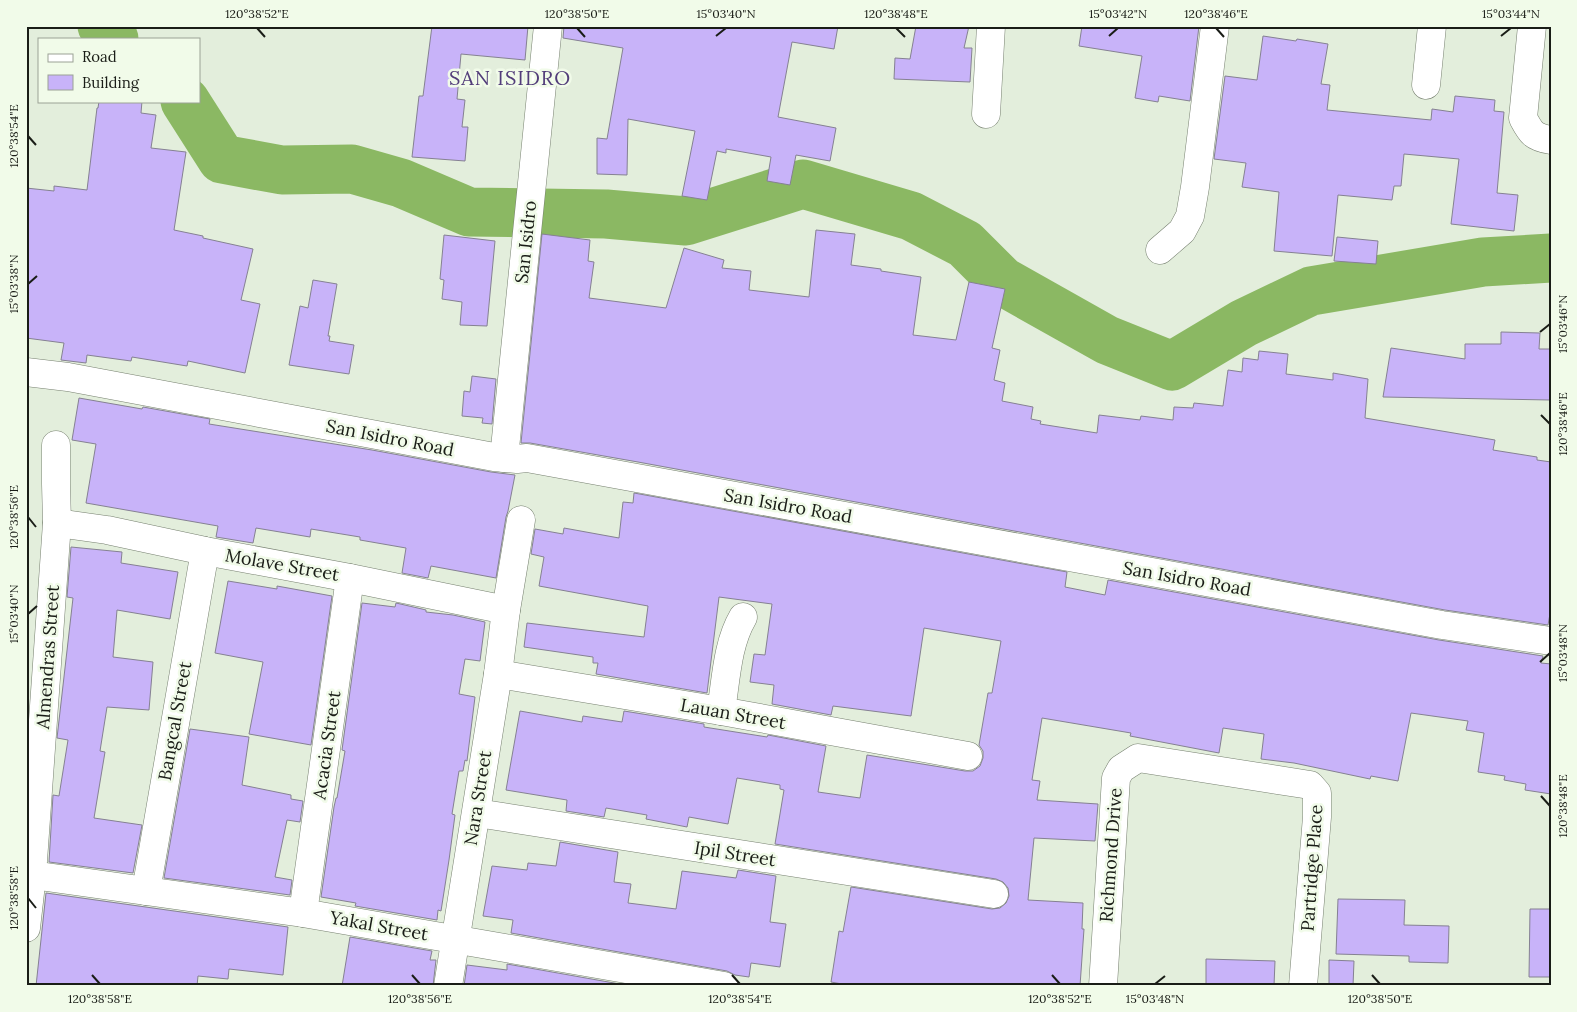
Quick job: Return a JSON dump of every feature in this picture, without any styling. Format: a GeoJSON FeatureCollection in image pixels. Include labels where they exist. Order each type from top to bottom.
{"type":"FeatureCollection","features":[{"type":"Feature","properties":{"kind":"street","name":"San Isidro"},"geometry":{"type":"LineString","coordinates":[[504,458],[548,26]]}},
{"type":"Feature","properties":{"kind":"street"},"geometry":{"type":"LineString","coordinates":[[986,114],[991,26]]}},
{"type":"Feature","properties":{"kind":"street"},"geometry":{"type":"LineString","coordinates":[[1160,250],[1182,231],[1190,216],[1215,26]]}},
{"type":"Feature","properties":{"kind":"street"},"geometry":{"type":"LineString","coordinates":[[1426,85],[1432,26]]}},
{"type":"Feature","properties":{"kind":"street"},"geometry":{"type":"LineString","coordinates":[[1551,28],[1533,26],[1523,118],[1530,131],[1538,138],[1551,140]]}},
{"type":"Feature","properties":{"kind":"street","name":"San Isidro Road"},"geometry":{"type":"LineString","coordinates":[[26,372],[68,377],[484,455],[517,459],[526,458],[1442,625],[1551,641]]}},
{"type":"Feature","properties":{"kind":"street","name":"Almendras Street"},"geometry":{"type":"LineString","coordinates":[[26,928],[32,875],[58,523],[56,445]]}},
{"type":"Feature","properties":{"kind":"street","name":"Nara Street"},"geometry":{"type":"LineString","coordinates":[[448,986],[454,940],[477,813],[521,520]]}},
{"type":"Feature","properties":{"kind":"street","name":"Molave Street"},"geometry":{"type":"LineString","coordinates":[[58,523],[107,530],[506,610]]}},
{"type":"Feature","properties":{"kind":"street","name":"Bangcal Street"},"geometry":{"type":"LineString","coordinates":[[146,891],[205,551]]}},
{"type":"Feature","properties":{"kind":"street","name":"Acacia Street"},"geometry":{"type":"LineString","coordinates":[[303,913],[350,578]]}},
{"type":"Feature","properties":{"kind":"street"},"geometry":{"type":"LineString","coordinates":[[721,711],[732,644],[736,628],[743,617]]}},
{"type":"Feature","properties":{"kind":"street","name":"Lauan Street"},"geometry":{"type":"LineString","coordinates":[[498,674],[721,711],[968,756]]}},
{"type":"Feature","properties":{"kind":"street","name":"Richmond Drive"},"geometry":{"type":"LineString","coordinates":[[1103,986],[1116,778],[1121,769],[1138,758],[1278,780]]}},
{"type":"Feature","properties":{"kind":"street","name":"Partridge Place"},"geometry":{"type":"LineString","coordinates":[[1278,780],[1310,785],[1317,793],[1317,817],[1303,986]]}},
{"type":"Feature","properties":{"kind":"street","name":"Ipil Street"},"geometry":{"type":"LineString","coordinates":[[477,813],[994,894]]}},
{"type":"Feature","properties":{"kind":"street","name":"Yakal Street"},"geometry":{"type":"LineString","coordinates":[[32,875],[303,913],[724,986]]}},
{"type":"Feature","properties":{"kind":"building"},"geometry":{"type":"Polygon","coordinates":[[[432,26],[528,26],[525,60],[461,54],[457,99],[465,100],[462,127],[468,127],[465,161],[412,157],[419,96],[423,96],[432,26]]]}},
{"type":"Feature","properties":{"kind":"building"},"geometry":{"type":"Polygon","coordinates":[[[564,26],[838,26],[834,49],[792,42],[778,117],[836,128],[830,161],[796,155],[790,185],[767,181],[771,157],[726,149],[726,153],[717,151],[707,200],[682,196],[695,131],[628,119],[627,175],[597,174],[597,138],[607,139],[623,48],[563,38],[564,26]]]}},
{"type":"Feature","properties":{"kind":"building"},"geometry":{"type":"Polygon","coordinates":[[[916,26],[969,26],[964,48],[972,48],[970,82],[894,79],[895,58],[910,59],[916,26]]]}},
{"type":"Feature","properties":{"kind":"building"},"geometry":{"type":"Polygon","coordinates":[[[1082,26],[1199,26],[1190,101],[1159,96],[1158,102],[1135,98],[1142,56],[1079,46],[1082,26]]]}},
{"type":"Feature","properties":{"kind":"building"},"geometry":{"type":"Polygon","coordinates":[[[1263,36],[1328,44],[1321,84],[1330,85],[1327,110],[1431,120],[1432,109],[1453,112],[1455,96],[1495,100],[1494,111],[1504,112],[1497,193],[1518,195],[1514,231],[1451,224],[1459,159],[1404,154],[1401,186],[1394,186],[1392,200],[1338,195],[1332,256],[1274,251],[1279,192],[1242,187],[1246,163],[1214,159],[1225,76],[1257,80],[1263,36]]]}},
{"type":"Feature","properties":{"kind":"building"},"geometry":{"type":"Polygon","coordinates":[[[99,102],[142,102],[141,113],[156,115],[151,148],[186,152],[174,230],[253,249],[241,300],[260,304],[245,373],[188,361],[187,366],[132,357],[131,361],[87,355],[86,363],[61,360],[64,343],[26,338],[26,188],[54,191],[54,186],[87,190],[99,102]]]}},
{"type":"Feature","properties":{"kind":"building"},"geometry":{"type":"Polygon","coordinates":[[[816,230],[855,234],[851,265],[921,277],[913,335],[956,340],[969,282],[1005,289],[992,348],[1000,350],[994,380],[1005,383],[1002,401],[1033,407],[1031,419],[1041,421],[1040,424],[1097,433],[1099,415],[1140,420],[1141,416],[1173,420],[1174,407],[1193,408],[1194,403],[1223,406],[1228,370],[1242,372],[1243,358],[1258,360],[1259,351],[1288,354],[1286,374],[1333,380],[1333,373],[1368,379],[1365,418],[1495,440],[1493,450],[1537,457],[1537,460],[1551,462],[1551,608],[1548,625],[1445,610],[638,462],[521,443],[542,234],[590,240],[588,261],[594,262],[589,298],[666,308],[684,248],[724,260],[722,268],[751,271],[749,290],[809,297],[816,230]]]}},
{"type":"Feature","properties":{"kind":"building"},"geometry":{"type":"Polygon","coordinates":[[[444,235],[495,241],[487,326],[460,325],[462,302],[442,299],[444,280],[440,279],[444,235]]]}},
{"type":"Feature","properties":{"kind":"building"},"geometry":{"type":"Polygon","coordinates":[[[1337,237],[1378,241],[1376,264],[1334,261],[1337,237]]]}},
{"type":"Feature","properties":{"kind":"building"},"geometry":{"type":"Polygon","coordinates":[[[313,280],[337,284],[328,336],[330,336],[329,341],[354,345],[349,374],[289,365],[300,306],[308,308],[313,280]]]}},
{"type":"Feature","properties":{"kind":"building"},"geometry":{"type":"Polygon","coordinates":[[[1501,332],[1540,333],[1539,349],[1551,349],[1550,400],[1383,397],[1391,348],[1465,359],[1465,344],[1501,344],[1501,332]]]}},
{"type":"Feature","properties":{"kind":"building"},"geometry":{"type":"Polygon","coordinates":[[[472,376],[496,379],[492,424],[482,423],[483,418],[462,416],[464,391],[470,392],[472,376]]]}},
{"type":"Feature","properties":{"kind":"building"},"geometry":{"type":"Polygon","coordinates":[[[79,398],[210,419],[209,424],[515,475],[496,578],[431,566],[428,578],[402,573],[406,548],[360,540],[360,537],[311,529],[310,537],[256,528],[253,543],[216,537],[218,526],[86,503],[96,444],[72,440],[79,398]]]}},
{"type":"Feature","properties":{"kind":"building"},"geometry":{"type":"Polygon","coordinates":[[[634,493],[1067,572],[1065,587],[1105,595],[1108,580],[1439,640],[1543,656],[1541,663],[1551,664],[1551,794],[1525,790],[1526,784],[1504,780],[1505,776],[1478,772],[1484,733],[1466,730],[1468,721],[1411,713],[1398,781],[1371,776],[1370,779],[1294,763],[1261,759],[1264,734],[1223,728],[1219,753],[1130,736],[1131,733],[1042,718],[1032,780],[1040,781],[1037,800],[1098,804],[1095,841],[1034,838],[1028,900],[1083,903],[1082,929],[1084,929],[1080,986],[853,986],[831,982],[839,931],[843,932],[851,887],[992,909],[1000,908],[1006,903],[1009,896],[1008,888],[1003,882],[996,879],[775,844],[784,790],[780,789],[780,785],[737,778],[728,824],[689,817],[687,827],[646,819],[647,815],[606,808],[604,817],[566,811],[567,800],[506,790],[520,711],[582,722],[583,716],[622,722],[624,711],[704,724],[704,727],[767,737],[768,735],[826,746],[818,792],[860,798],[867,755],[965,771],[973,771],[980,766],[983,751],[979,745],[988,693],[992,693],[1001,641],[924,628],[911,716],[833,706],[831,715],[772,704],[774,685],[750,682],[754,654],[765,655],[772,604],[719,597],[707,693],[596,674],[598,663],[593,663],[593,657],[524,647],[527,623],[644,637],[648,606],[539,586],[544,557],[531,554],[535,529],[563,534],[564,528],[619,538],[623,502],[633,503],[634,493]]]}},
{"type":"Feature","properties":{"kind":"building"},"geometry":{"type":"Polygon","coordinates":[[[71,547],[122,552],[121,563],[178,572],[170,619],[117,610],[113,657],[153,662],[149,710],[107,707],[100,751],[105,752],[94,818],[142,825],[133,873],[49,862],[53,795],[59,796],[68,740],[57,738],[73,598],[67,597],[71,547]]]}},
{"type":"Feature","properties":{"kind":"building"},"geometry":{"type":"Polygon","coordinates":[[[228,581],[277,589],[277,586],[332,596],[311,745],[249,734],[263,662],[215,653],[228,581]]]}},
{"type":"Feature","properties":{"kind":"building"},"geometry":{"type":"Polygon","coordinates":[[[362,603],[395,607],[396,603],[426,610],[426,612],[453,615],[485,622],[480,661],[465,659],[459,694],[475,697],[467,761],[465,760],[463,771],[459,771],[452,814],[455,815],[449,860],[441,911],[438,910],[437,920],[355,906],[356,903],[321,897],[334,807],[345,751],[342,750],[362,603]]]}},
{"type":"Feature","properties":{"kind":"building"},"geometry":{"type":"Polygon","coordinates":[[[190,729],[249,737],[242,785],[291,795],[291,799],[303,801],[300,822],[287,820],[275,877],[292,880],[290,895],[164,878],[190,729]]]}},
{"type":"Feature","properties":{"kind":"building"},"geometry":{"type":"Polygon","coordinates":[[[560,842],[618,852],[614,882],[631,884],[628,903],[676,909],[682,871],[736,878],[738,870],[776,876],[770,922],[786,924],[780,967],[751,963],[749,977],[735,975],[727,971],[511,933],[513,920],[483,916],[492,866],[527,870],[528,863],[556,866],[560,842]]]}},
{"type":"Feature","properties":{"kind":"building"},"geometry":{"type":"Polygon","coordinates":[[[46,893],[288,927],[283,975],[229,969],[228,979],[198,976],[197,986],[36,986],[46,893]]]}},
{"type":"Feature","properties":{"kind":"building"},"geometry":{"type":"Polygon","coordinates":[[[1338,899],[1405,900],[1404,925],[1449,926],[1448,963],[1409,962],[1409,956],[1336,954],[1338,899]]]}},
{"type":"Feature","properties":{"kind":"building"},"geometry":{"type":"Polygon","coordinates":[[[1530,909],[1551,909],[1551,977],[1529,977],[1530,909]]]}},
{"type":"Feature","properties":{"kind":"building"},"geometry":{"type":"Polygon","coordinates":[[[350,937],[432,951],[430,960],[436,960],[433,986],[342,986],[350,937]]]}},
{"type":"Feature","properties":{"kind":"building"},"geometry":{"type":"Polygon","coordinates":[[[1206,959],[1275,961],[1274,986],[1206,986],[1206,959]]]}},
{"type":"Feature","properties":{"kind":"building"},"geometry":{"type":"Polygon","coordinates":[[[1329,960],[1354,961],[1353,986],[1329,985],[1329,960]]]}},
{"type":"Feature","properties":{"kind":"building"},"geometry":{"type":"Polygon","coordinates":[[[507,964],[631,986],[464,986],[467,965],[507,970],[507,964]]]}},
{"type":"Feature","properties":{"kind":"waterway"},"geometry":{"type":"LineString","coordinates":[[102,26],[111,32],[114,38]]}},
{"type":"Feature","properties":{"kind":"waterway"},"geometry":{"type":"LineString","coordinates":[[186,102],[222,159],[282,170],[352,169],[401,183],[469,212],[606,214],[686,221],[803,184],[911,216],[965,244],[1002,281],[1107,340],[1172,366],[1244,323],[1311,291],[1483,262],[1551,258]]}},
{"type":"Feature","properties":{"kind":"district","name":"SAN ISIDRO"},"geometry":{"type":"Point","coordinates":[510,78]}}]}
